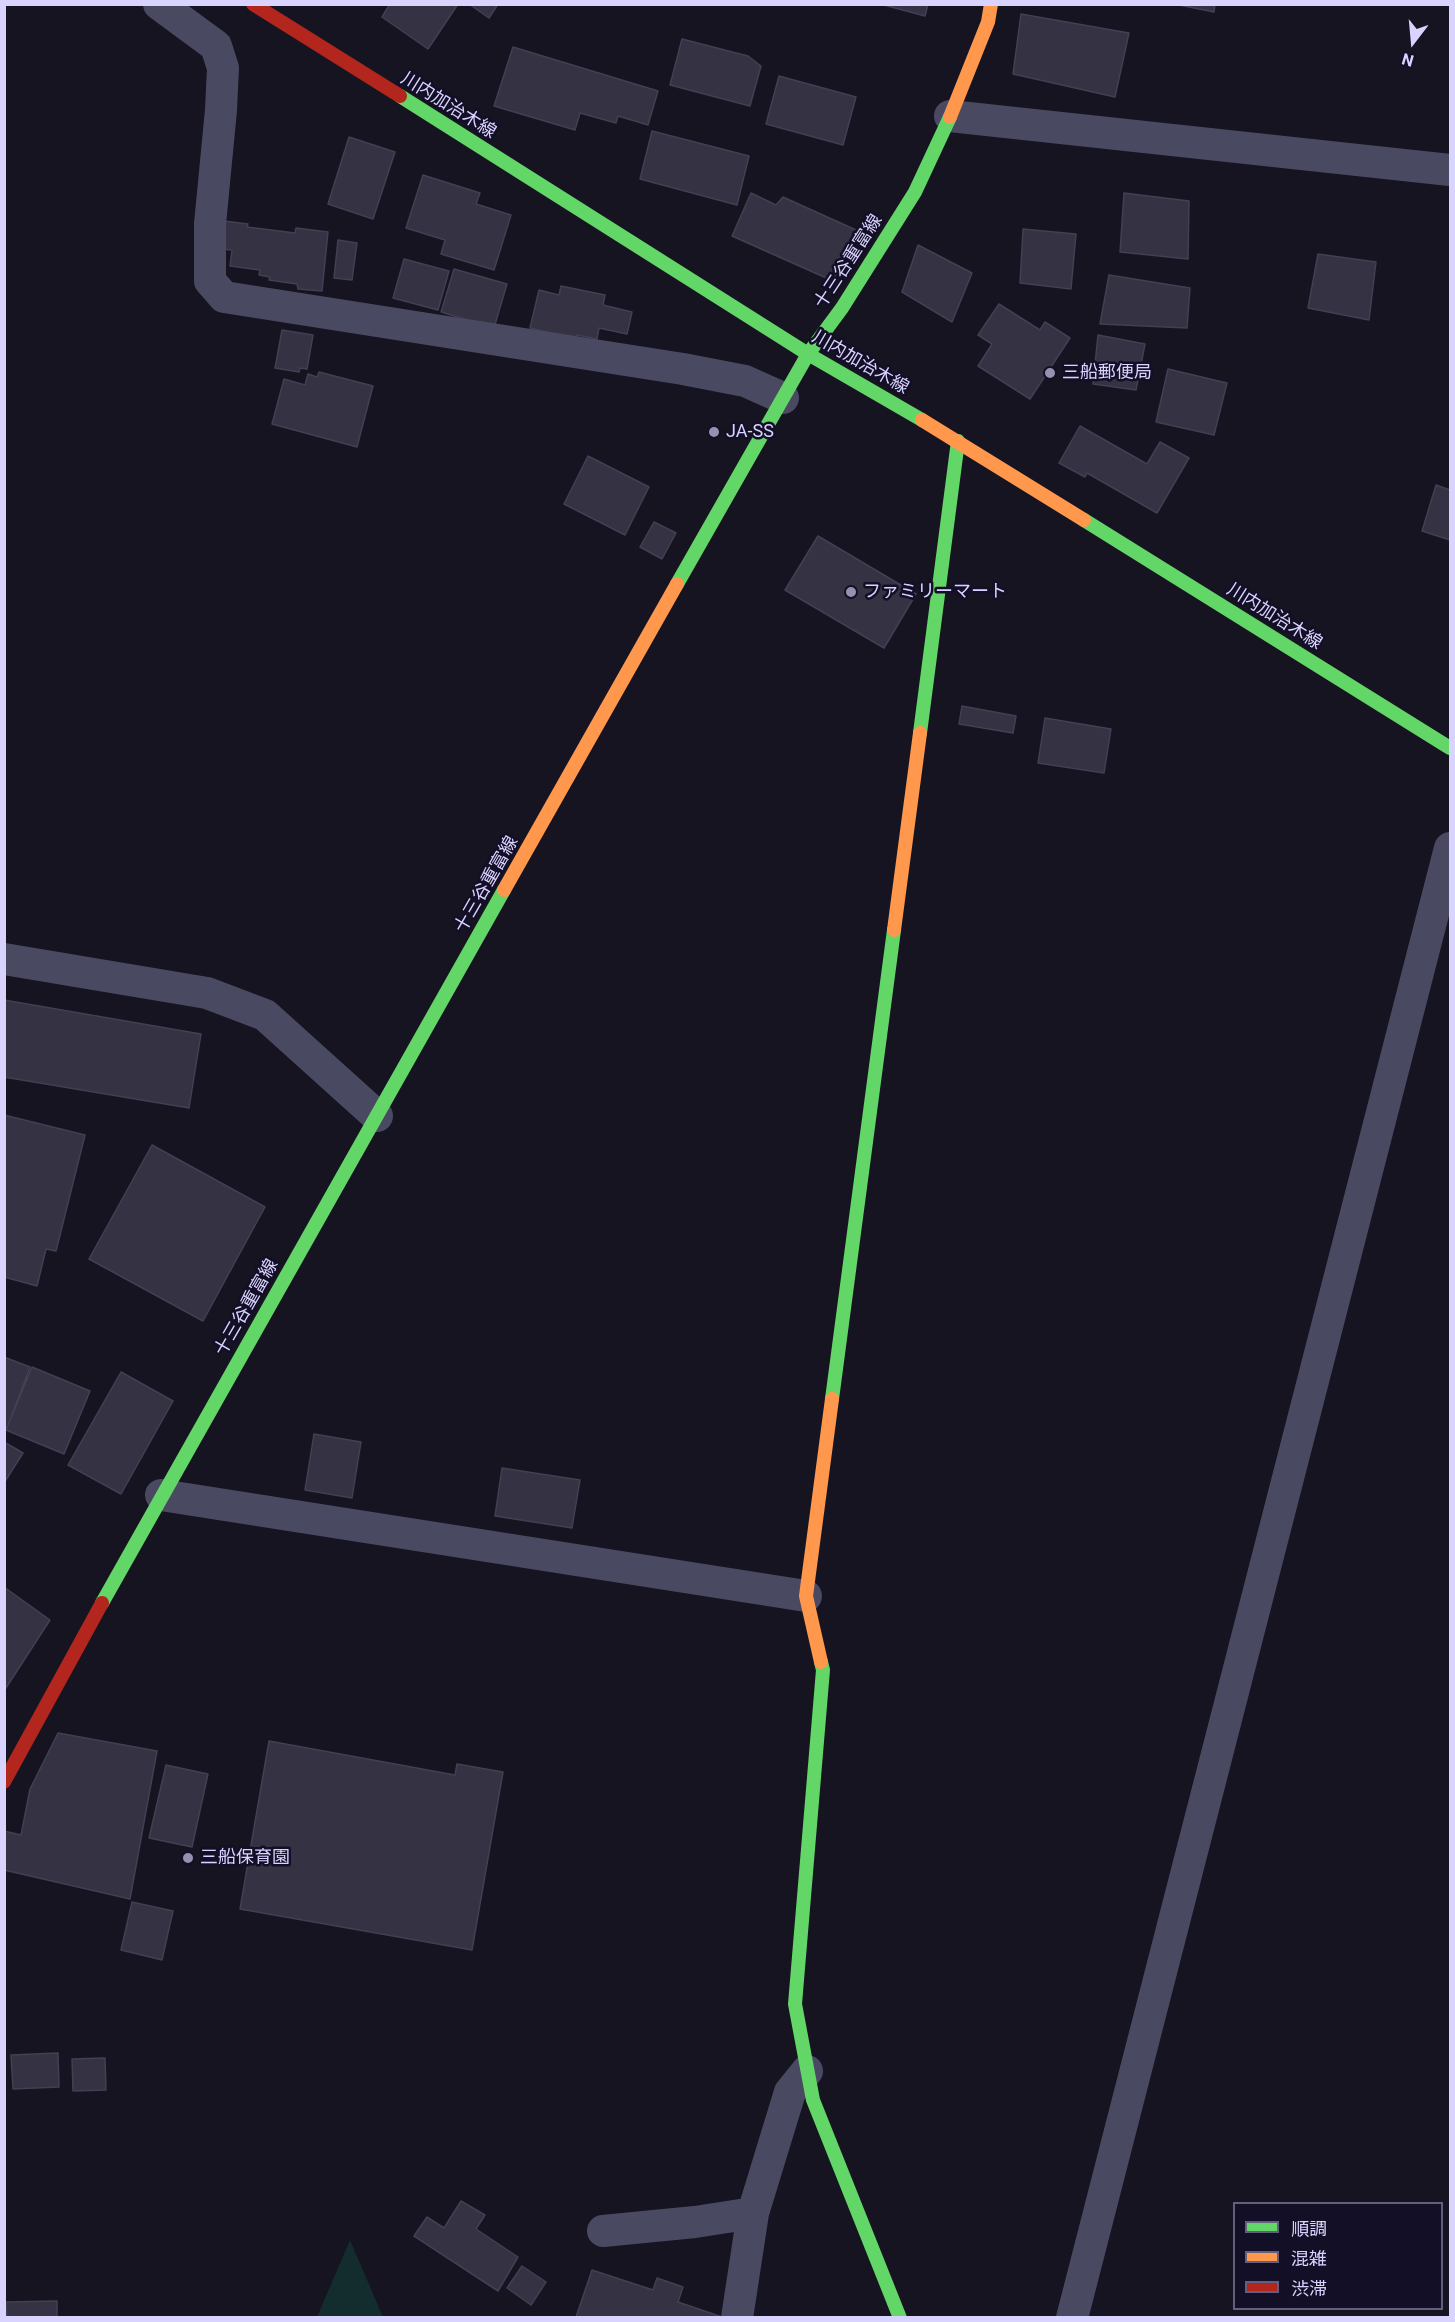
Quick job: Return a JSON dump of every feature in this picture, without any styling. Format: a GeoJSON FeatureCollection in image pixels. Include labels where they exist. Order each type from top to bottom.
{"type":"FeatureCollection","features":[{"type":"Feature","properties":{"kind":"main road","name":"川内加治木線"},"geometry":{"type":"LineString","coordinates":[[253,4],[808,354],[958,441],[1450,748]]}},
{"type":"Feature","properties":{"kind":"main road","name":"十三谷重富線"},"geometry":{"type":"LineString","coordinates":[[4,1782],[161,1495],[808,354],[842,309],[915,192],[950,116],[987,22],[991,4]]}},
{"type":"Feature","properties":{"kind":"main road"},"geometry":{"type":"LineString","coordinates":[[900,2318],[813,2100],[795,2004],[823,1670],[806,1596],[958,441]]}},
{"type":"Feature","properties":{"kind":"street"},"geometry":{"type":"LineString","coordinates":[[159,4],[216,46],[223,68],[210,224],[210,281],[224,297],[683,369],[745,381],[783,398]]}},
{"type":"Feature","properties":{"kind":"street"},"geometry":{"type":"LineString","coordinates":[[950,116],[1450,170]]}},
{"type":"Feature","properties":{"kind":"street"},"geometry":{"type":"LineString","coordinates":[[1072,2318],[1450,848]]}},
{"type":"Feature","properties":{"kind":"street"},"geometry":{"type":"LineString","coordinates":[[4,959],[207,993],[265,1015],[377,1116]]}},
{"type":"Feature","properties":{"kind":"street"},"geometry":{"type":"LineString","coordinates":[[161,1495],[806,1596]]}},
{"type":"Feature","properties":{"kind":"street"},"geometry":{"type":"LineString","coordinates":[[737,2318],[753,2213],[790,2092],[807,2071]]}},
{"type":"Feature","properties":{"kind":"street"},"geometry":{"type":"LineString","coordinates":[[603,2231],[695,2222],[753,2213]]}},
{"type":"Feature","properties":{"kind":"green space"},"geometry":{"type":"Polygon","coordinates":[[[350,2240],[383,2317],[317,2317],[350,2240]]]}},
{"type":"Feature","properties":{"kind":"building"},"geometry":{"type":"Polygon","coordinates":[[[390,4],[458,4],[428,49],[382,17],[390,4]]]}},
{"type":"Feature","properties":{"kind":"building"},"geometry":{"type":"Polygon","coordinates":[[[469,4],[498,4],[489,18],[469,4]]]}},
{"type":"Feature","properties":{"kind":"building"},"geometry":{"type":"Polygon","coordinates":[[[880,4],[928,4],[925,16],[880,4]]]}},
{"type":"Feature","properties":{"kind":"building"},"geometry":{"type":"Polygon","coordinates":[[[1174,4],[1215,4],[1214,12],[1174,4]]]}},
{"type":"Feature","properties":{"kind":"building"},"geometry":{"type":"Polygon","coordinates":[[[1021,14],[1129,33],[1115,97],[1013,74],[1021,14]]]}},
{"type":"Feature","properties":{"kind":"building"},"geometry":{"type":"Polygon","coordinates":[[[682,39],[748,56],[761,66],[750,106],[670,85],[682,39]]]}},
{"type":"Feature","properties":{"kind":"building"},"geometry":{"type":"Polygon","coordinates":[[[513,47],[658,91],[648,125],[618,116],[616,123],[580,113],[575,130],[494,106],[513,47]]]}},
{"type":"Feature","properties":{"kind":"building"},"geometry":{"type":"Polygon","coordinates":[[[779,76],[856,97],[843,145],[766,124],[779,76]]]}},
{"type":"Feature","properties":{"kind":"building"},"geometry":{"type":"Polygon","coordinates":[[[652,131],[749,156],[737,205],[640,179],[652,131]]]}},
{"type":"Feature","properties":{"kind":"building"},"geometry":{"type":"Polygon","coordinates":[[[349,137],[395,152],[373,219],[328,204],[349,137]]]}},
{"type":"Feature","properties":{"kind":"building"},"geometry":{"type":"Polygon","coordinates":[[[423,175],[480,193],[476,204],[511,215],[494,270],[441,254],[445,240],[406,228],[423,175]]]}},
{"type":"Feature","properties":{"kind":"building"},"geometry":{"type":"Polygon","coordinates":[[[751,193],[776,205],[783,197],[856,230],[833,281],[732,236],[751,193]]]}},
{"type":"Feature","properties":{"kind":"building"},"geometry":{"type":"Polygon","coordinates":[[[1124,193],[1189,201],[1188,259],[1120,252],[1124,193]]]}},
{"type":"Feature","properties":{"kind":"building"},"geometry":{"type":"Polygon","coordinates":[[[224,221],[248,224],[247,227],[295,233],[296,228],[328,232],[322,291],[298,289],[297,284],[269,280],[270,277],[259,275],[260,270],[230,266],[232,250],[221,249],[224,221]]]}},
{"type":"Feature","properties":{"kind":"building"},"geometry":{"type":"Polygon","coordinates":[[[1023,229],[1076,234],[1071,289],[1020,283],[1023,229]]]}},
{"type":"Feature","properties":{"kind":"building"},"geometry":{"type":"Polygon","coordinates":[[[338,240],[357,243],[352,280],[334,278],[338,240]]]}},
{"type":"Feature","properties":{"kind":"building"},"geometry":{"type":"Polygon","coordinates":[[[918,245],[972,273],[952,322],[902,292],[918,245]]]}},
{"type":"Feature","properties":{"kind":"building"},"geometry":{"type":"Polygon","coordinates":[[[1318,254],[1376,262],[1369,320],[1308,308],[1318,254]]]}},
{"type":"Feature","properties":{"kind":"building"},"geometry":{"type":"Polygon","coordinates":[[[404,259],[449,271],[438,310],[393,298],[404,259]]]}},
{"type":"Feature","properties":{"kind":"building"},"geometry":{"type":"Polygon","coordinates":[[[454,269],[507,284],[494,328],[441,312],[454,269]]]}},
{"type":"Feature","properties":{"kind":"building"},"geometry":{"type":"Polygon","coordinates":[[[1109,275],[1190,288],[1187,328],[1100,324],[1109,275]]]}},
{"type":"Feature","properties":{"kind":"building"},"geometry":{"type":"Polygon","coordinates":[[[561,286],[605,295],[603,305],[632,312],[627,334],[599,328],[597,339],[577,335],[576,339],[530,328],[539,290],[559,295],[561,286]]]}},
{"type":"Feature","properties":{"kind":"building"},"geometry":{"type":"Polygon","coordinates":[[[999,304],[1040,330],[1045,322],[1070,338],[1030,399],[978,366],[992,344],[978,335],[999,304]]]}},
{"type":"Feature","properties":{"kind":"building"},"geometry":{"type":"Polygon","coordinates":[[[282,330],[313,335],[307,369],[300,368],[299,372],[275,368],[282,330]]]}},
{"type":"Feature","properties":{"kind":"building"},"geometry":{"type":"Polygon","coordinates":[[[1098,335],[1145,344],[1136,390],[1093,384],[1098,335]]]}},
{"type":"Feature","properties":{"kind":"building"},"geometry":{"type":"Polygon","coordinates":[[[1168,369],[1227,383],[1214,435],[1156,422],[1168,369]]]}},
{"type":"Feature","properties":{"kind":"building"},"geometry":{"type":"Polygon","coordinates":[[[319,372],[373,386],[357,447],[272,424],[284,379],[305,385],[308,374],[317,377],[319,372]]]}},
{"type":"Feature","properties":{"kind":"building"},"geometry":{"type":"Polygon","coordinates":[[[1080,426],[1147,464],[1160,442],[1189,458],[1157,513],[1087,473],[1085,477],[1059,463],[1080,426]]]}},
{"type":"Feature","properties":{"kind":"building"},"geometry":{"type":"Polygon","coordinates":[[[588,456],[649,487],[625,535],[564,504],[588,456]]]}},
{"type":"Feature","properties":{"kind":"building"},"geometry":{"type":"Polygon","coordinates":[[[1436,485],[1450,490],[1450,540],[1422,531],[1436,485]]]}},
{"type":"Feature","properties":{"kind":"building"},"geometry":{"type":"Polygon","coordinates":[[[654,522],[676,533],[662,559],[640,547],[654,522]]]}},
{"type":"Feature","properties":{"kind":"building","name":"ファミリーマート"},"geometry":{"type":"Polygon","coordinates":[[[818,536],[916,594],[884,648],[785,590],[818,536]]]}},
{"type":"Feature","properties":{"kind":"building"},"geometry":{"type":"Polygon","coordinates":[[[962,706],[1016,716],[1013,733],[959,724],[962,706]]]}},
{"type":"Feature","properties":{"kind":"building"},"geometry":{"type":"Polygon","coordinates":[[[1045,718],[1111,729],[1104,773],[1038,763],[1045,718]]]}},
{"type":"Feature","properties":{"kind":"building"},"geometry":{"type":"Polygon","coordinates":[[[4,1000],[201,1034],[189,1108],[4,1077],[4,1000]]]}},
{"type":"Feature","properties":{"kind":"building"},"geometry":{"type":"Polygon","coordinates":[[[4,1115],[85,1135],[56,1251],[46,1249],[37,1286],[4,1277],[4,1115]]]}},
{"type":"Feature","properties":{"kind":"building"},"geometry":{"type":"Polygon","coordinates":[[[152,1145],[265,1207],[203,1321],[89,1259],[152,1145]]]}},
{"type":"Feature","properties":{"kind":"building"},"geometry":{"type":"Polygon","coordinates":[[[4,1357],[30,1367],[7,1428],[4,1427],[4,1357]]]}},
{"type":"Feature","properties":{"kind":"building"},"geometry":{"type":"Polygon","coordinates":[[[32,1367],[90,1391],[64,1454],[6,1430],[32,1367]]]}},
{"type":"Feature","properties":{"kind":"building"},"geometry":{"type":"Polygon","coordinates":[[[121,1372],[173,1401],[121,1494],[68,1465],[121,1372]]]}},
{"type":"Feature","properties":{"kind":"building"},"geometry":{"type":"Polygon","coordinates":[[[314,1434],[361,1442],[352,1498],[305,1490],[314,1434]]]}},
{"type":"Feature","properties":{"kind":"building"},"geometry":{"type":"Polygon","coordinates":[[[4,1442],[23,1453],[4,1483],[4,1442]]]}},
{"type":"Feature","properties":{"kind":"building"},"geometry":{"type":"Polygon","coordinates":[[[502,1468],[580,1480],[572,1528],[495,1516],[502,1468]]]}},
{"type":"Feature","properties":{"kind":"building"},"geometry":{"type":"Polygon","coordinates":[[[4,1587],[50,1620],[4,1691],[4,1587]]]}},
{"type":"Feature","properties":{"kind":"building"},"geometry":{"type":"Polygon","coordinates":[[[58,1733],[157,1751],[130,1899],[4,1870],[4,1831],[21,1835],[30,1789],[58,1733]]]}},
{"type":"Feature","properties":{"kind":"building"},"geometry":{"type":"Polygon","coordinates":[[[269,1741],[455,1775],[457,1764],[503,1772],[472,1950],[240,1909],[269,1741]]]}},
{"type":"Feature","properties":{"kind":"building"},"geometry":{"type":"Polygon","coordinates":[[[166,1765],[208,1774],[192,1847],[149,1838],[166,1765]]]}},
{"type":"Feature","properties":{"kind":"building"},"geometry":{"type":"Polygon","coordinates":[[[132,1902],[173,1911],[162,1960],[121,1950],[132,1902]]]}},
{"type":"Feature","properties":{"kind":"building"},"geometry":{"type":"Polygon","coordinates":[[[58,2053],[59,2087],[13,2089],[11,2055],[58,2053]]]}},
{"type":"Feature","properties":{"kind":"building"},"geometry":{"type":"Polygon","coordinates":[[[105,2058],[106,2090],[73,2091],[72,2059],[105,2058]]]}},
{"type":"Feature","properties":{"kind":"building"},"geometry":{"type":"Polygon","coordinates":[[[461,2201],[485,2215],[476,2229],[518,2257],[498,2291],[414,2236],[427,2217],[444,2228],[461,2201]]]}},
{"type":"Feature","properties":{"kind":"building"},"geometry":{"type":"Polygon","coordinates":[[[522,2266],[546,2282],[531,2305],[507,2288],[522,2266]]]}},
{"type":"Feature","properties":{"kind":"building"},"geometry":{"type":"Polygon","coordinates":[[[592,2270],[653,2290],[657,2278],[683,2287],[678,2302],[722,2317],[576,2317],[592,2270]]]}},
{"type":"Feature","properties":{"kind":"building"},"geometry":{"type":"Polygon","coordinates":[[[57,2301],[57,2318],[7,2318],[6,2302],[57,2301]]]}},
{"type":"Feature","properties":{"kind":"traffic: fast"},"geometry":{"type":"LineString","coordinates":[[400,96],[808,354],[922,420]]}},
{"type":"Feature","properties":{"kind":"traffic: fast"},"geometry":{"type":"LineString","coordinates":[[677,584],[808,354],[842,308],[915,192],[950,117]]}},
{"type":"Feature","properties":{"kind":"traffic: fast"},"geometry":{"type":"LineString","coordinates":[[920,733],[958,441]]}},
{"type":"Feature","properties":{"kind":"traffic: fast"},"geometry":{"type":"LineString","coordinates":[[1084,520],[1450,748]]}},
{"type":"Feature","properties":{"kind":"traffic: fast"},"geometry":{"type":"LineString","coordinates":[[102,1603],[504,890]]}},
{"type":"Feature","properties":{"kind":"traffic: fast"},"geometry":{"type":"LineString","coordinates":[[832,1399],[894,930]]}},
{"type":"Feature","properties":{"kind":"traffic: fast"},"geometry":{"type":"LineString","coordinates":[[821,1662],[823,1670],[795,2004],[813,2100],[900,2318]]}},
{"type":"Feature","properties":{"kind":"traffic: slow"},"geometry":{"type":"LineString","coordinates":[[950,117],[988,22],[991,4]]}},
{"type":"Feature","properties":{"kind":"traffic: slow"},"geometry":{"type":"LineString","coordinates":[[922,420],[1084,520]]}},
{"type":"Feature","properties":{"kind":"traffic: slow"},"geometry":{"type":"LineString","coordinates":[[504,890],[677,584]]}},
{"type":"Feature","properties":{"kind":"traffic: slow"},"geometry":{"type":"LineString","coordinates":[[894,930],[920,733]]}},
{"type":"Feature","properties":{"kind":"traffic: slow"},"geometry":{"type":"LineString","coordinates":[[821,1662],[806,1596],[832,1399]]}},
{"type":"Feature","properties":{"kind":"traffic: jam"},"geometry":{"type":"LineString","coordinates":[[253,4],[400,96]]}},
{"type":"Feature","properties":{"kind":"traffic: jam"},"geometry":{"type":"LineString","coordinates":[[4,1782],[102,1603]]}},
{"type":"Feature","properties":{"kind":"place","name":"三船郵便局"},"geometry":{"type":"Point","coordinates":[1050,373]}},
{"type":"Feature","properties":{"kind":"place","name":"JA-SS"},"geometry":{"type":"Point","coordinates":[714,432]}},
{"type":"Feature","properties":{"kind":"place","name":"ファミリーマート"},"geometry":{"type":"Point","coordinates":[851,592]}},
{"type":"Feature","properties":{"kind":"place","name":"三船保育園"},"geometry":{"type":"Point","coordinates":[188,1858]}}]}
